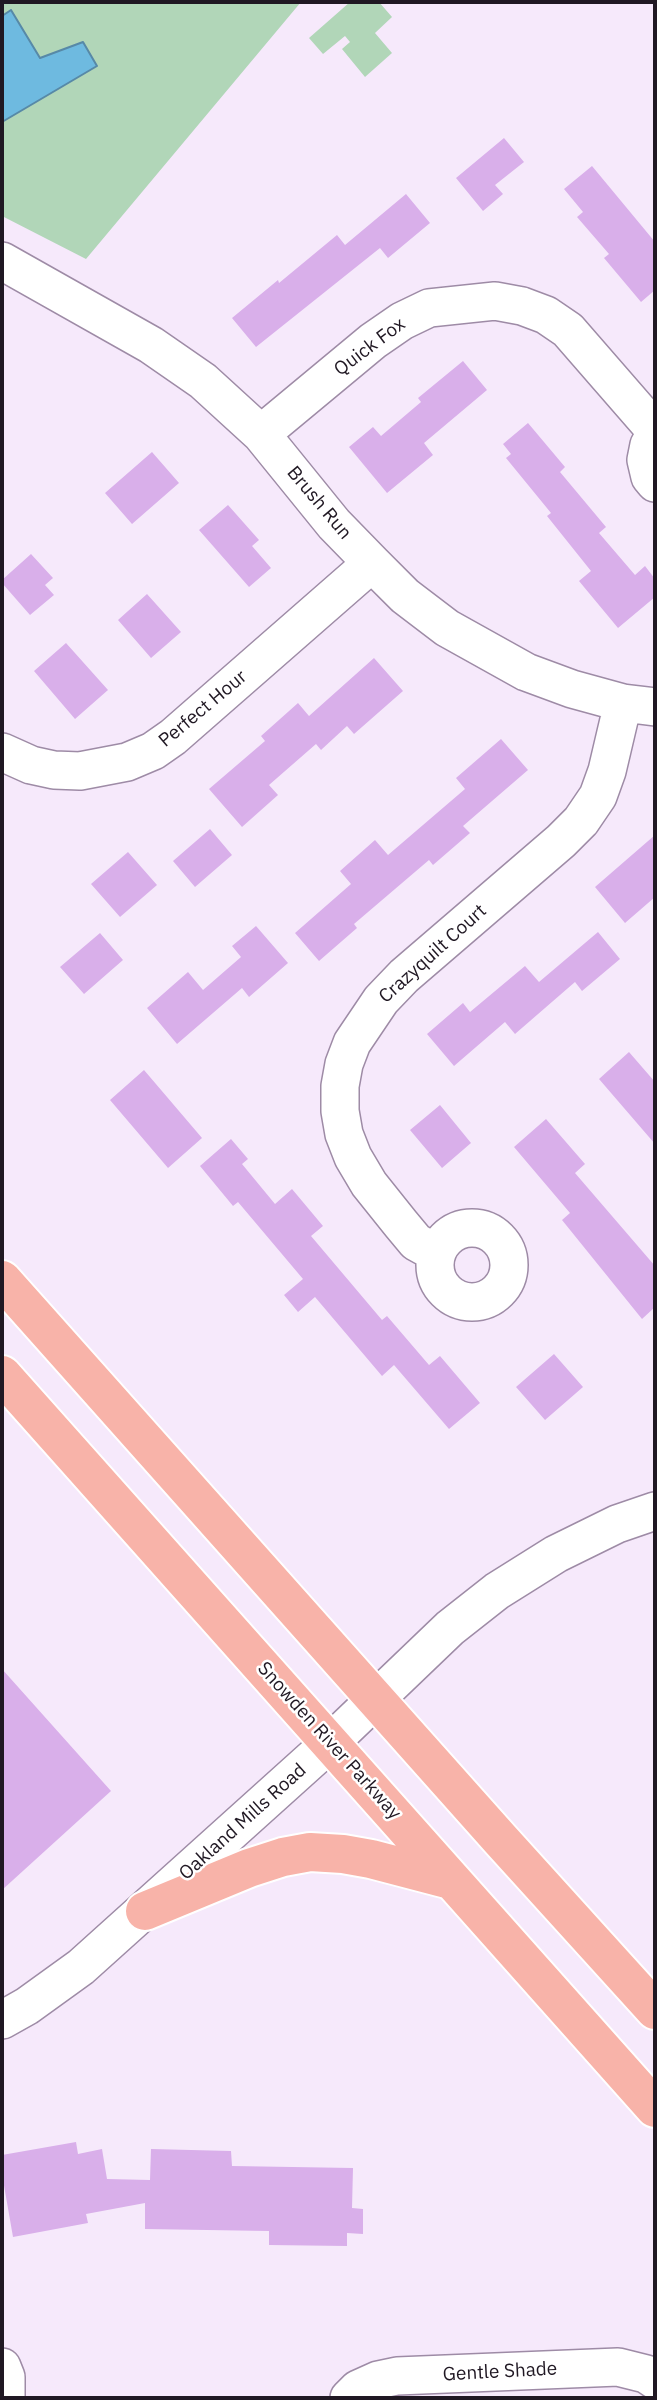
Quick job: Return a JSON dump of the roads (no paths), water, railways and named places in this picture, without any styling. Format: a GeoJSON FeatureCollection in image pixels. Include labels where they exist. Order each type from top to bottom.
{"type":"FeatureCollection","features":[{"type":"Feature","properties":{"kind":"main road"},"geometry":{"type":"LineString","coordinates":[[2,1280],[655,2010]]}},
{"type":"Feature","properties":{"kind":"main road","name":"Snowden River Parkway"},"geometry":{"type":"LineString","coordinates":[[2,1375],[655,2108]]}},
{"type":"Feature","properties":{"kind":"main road"},"geometry":{"type":"LineString","coordinates":[[145,1911],[249,1868],[310,1852],[372,1859],[452,1880]]}},
{"type":"Feature","properties":{"kind":"main road"},"geometry":{"type":"LineString","coordinates":[[607,2056],[655,2129]]}},
{"type":"Feature","properties":{"kind":"street","name":"Brush Run"},"geometry":{"type":"LineString","coordinates":[[2,261],[151,345],[203,381],[261,433],[334,524],[372,563],[405,596],[447,628],[526,672],[572,689],[639,705]]}},
{"type":"Feature","properties":{"kind":"street","name":"Quick Fox"},"geometry":{"type":"LineString","coordinates":[[261,433],[373,341],[402,321],[429,307],[495,301],[522,306],[546,315],[568,330],[655,430]]}},
{"type":"Feature","properties":{"kind":"street"},"geometry":{"type":"LineString","coordinates":[[655,436],[649,446],[646,460],[650,477],[655,483]]}},
{"type":"Feature","properties":{"kind":"street","name":"Perfect Hour"},"geometry":{"type":"LineString","coordinates":[[2,752],[31,765],[54,770],[79,771],[127,762],[153,751],[173,737],[372,563]]}},
{"type":"Feature","properties":{"kind":"street","name":"Crazyquilt Court"},"geometry":{"type":"LineString","coordinates":[[436,1253],[416,1242],[369,1184],[353,1157],[344,1134],[340,1111],[340,1086],[344,1064],[352,1043],[381,999],[404,976],[562,841],[581,821],[598,796],[639,705]]}},
{"type":"Feature","properties":{"kind":"street","name":"Oakland Mills Road"},"geometry":{"type":"LineString","coordinates":[[2,2020],[27,2006],[81,1967],[331,1742],[450,1628],[497,1591],[556,1554],[617,1524],[655,1511]]}},
{"type":"Feature","properties":{"kind":"street"},"geometry":{"type":"LineString","coordinates":[[2,2367],[6,2377],[6,2398]]}},
{"type":"Feature","properties":{"kind":"street","name":"Gentle Shade"},"geometry":{"type":"LineString","coordinates":[[349,2398],[358,2389],[378,2380],[397,2376],[618,2367],[646,2374],[655,2380]]}},
{"type":"Feature","properties":{"kind":"water"},"geometry":{"type":"Polygon","coordinates":[[[11,10],[40,58],[83,42],[97,66],[2,122],[2,16],[11,10]]]}}]}
